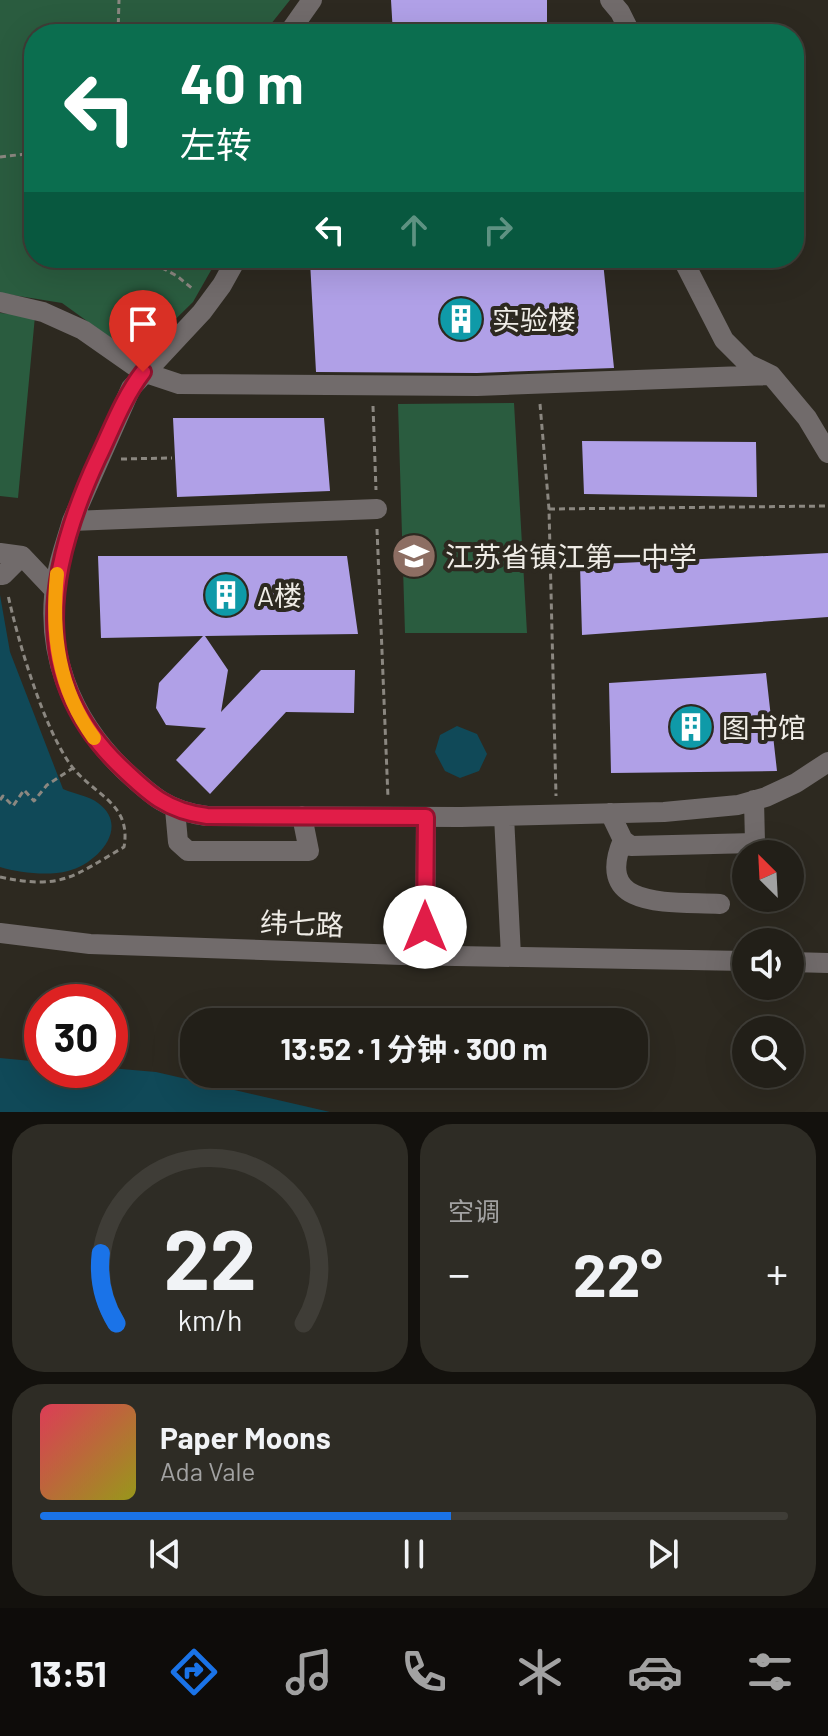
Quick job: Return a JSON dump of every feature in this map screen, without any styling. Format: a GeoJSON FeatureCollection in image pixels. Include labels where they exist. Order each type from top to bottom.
{"type":"FeatureCollection","features":[{"type":"Feature","properties":{"kind":"street"},"geometry":{"type":"LineString","coordinates":[[295,24],[312,0]]}},
{"type":"Feature","properties":{"kind":"street"},"geometry":{"type":"LineString","coordinates":[[610,0],[626,24]]}},
{"type":"Feature","properties":{"kind":"street"},"geometry":{"type":"LineString","coordinates":[[231,268],[206,306],[131,388],[72,521],[57,575],[54,634],[60,663],[85,726],[137,782],[175,809],[207,816],[426,817],[664,812],[738,805],[796,783],[828,762]]}},
{"type":"Feature","properties":{"kind":"street"},"geometry":{"type":"LineString","coordinates":[[687,268],[724,340],[748,364],[771,375],[807,418],[828,453]]}},
{"type":"Feature","properties":{"kind":"street"},"geometry":{"type":"LineString","coordinates":[[0,302],[43,312],[83,330],[143,372],[179,384],[538,384],[771,375]]}},
{"type":"Feature","properties":{"kind":"street"},"geometry":{"type":"LineString","coordinates":[[72,521],[377,509]]}},
{"type":"Feature","properties":{"kind":"street"},"geometry":{"type":"LineString","coordinates":[[0,553],[22,556],[56,592]]}},
{"type":"Feature","properties":{"kind":"street"},"geometry":{"type":"LineString","coordinates":[[2,575],[22,556]]}},
{"type":"Feature","properties":{"kind":"street"},"geometry":{"type":"LineString","coordinates":[[610,813],[623,840],[631,846],[755,843],[754,800]]}},
{"type":"Feature","properties":{"kind":"street"},"geometry":{"type":"LineString","coordinates":[[175,809],[178,842],[188,851],[309,851],[302,816]]}},
{"type":"Feature","properties":{"kind":"street"},"geometry":{"type":"LineString","coordinates":[[504,816],[511,956]]}},
{"type":"Feature","properties":{"kind":"street"},"geometry":{"type":"LineString","coordinates":[[425,955],[426,817]]}},
{"type":"Feature","properties":{"kind":"street"},"geometry":{"type":"LineString","coordinates":[[623,840],[614,860],[625,891],[639,899],[720,904]]}},
{"type":"Feature","properties":{"kind":"street","name":"纬七路"},"geometry":{"type":"LineString","coordinates":[[0,933],[90,944],[732,961]]}},
{"type":"Feature","properties":{"kind":"street"},"geometry":{"type":"LineString","coordinates":[[804,962],[828,963]]}},
{"type":"Feature","properties":{"kind":"path"},"geometry":{"type":"LineString","coordinates":[[118,24],[119,0]]}},
{"type":"Feature","properties":{"kind":"path"},"geometry":{"type":"LineString","coordinates":[[0,157],[24,154]]}},
{"type":"Feature","properties":{"kind":"path"},"geometry":{"type":"LineString","coordinates":[[162,268],[191,286],[206,306]]}},
{"type":"Feature","properties":{"kind":"path"},"geometry":{"type":"LineString","coordinates":[[538,384],[549,509],[556,814]]}},
{"type":"Feature","properties":{"kind":"path"},"geometry":{"type":"LineString","coordinates":[[372,386],[389,817]]}},
{"type":"Feature","properties":{"kind":"path"},"geometry":{"type":"LineString","coordinates":[[97,460],[172,458]]}},
{"type":"Feature","properties":{"kind":"path"},"geometry":{"type":"LineString","coordinates":[[549,509],[828,506]]}},
{"type":"Feature","properties":{"kind":"path"},"geometry":{"type":"LineString","coordinates":[[0,877],[32,884],[57,882],[81,873],[124,847],[127,830],[119,810],[73,768],[50,724],[14,624],[2,575]]}},
{"type":"Feature","properties":{"kind":"path"},"geometry":{"type":"LineString","coordinates":[[0,800],[3,796],[13,806],[24,790],[34,801],[47,785],[73,768]]}},
{"type":"Feature","properties":{"kind":"green space"},"geometry":{"type":"Polygon","coordinates":[[[0,0],[290,0],[271,24],[24,24],[24,268],[212,268],[193,302],[137,357],[62,303],[0,293],[0,0]]]}},
{"type":"Feature","properties":{"kind":"green space"},"geometry":{"type":"Polygon","coordinates":[[[0,313],[35,316],[18,498],[0,496],[0,313]]]}},
{"type":"Feature","properties":{"kind":"green space"},"geometry":{"type":"Polygon","coordinates":[[[514,403],[527,633],[405,633],[398,404],[514,403]]]}},
{"type":"Feature","properties":{"kind":"water"},"geometry":{"type":"Polygon","coordinates":[[[0,595],[10,652],[63,789],[98,803],[111,823],[111,833],[99,853],[68,871],[34,873],[0,867],[0,595]]]}},
{"type":"Feature","properties":{"kind":"water"},"geometry":{"type":"Polygon","coordinates":[[[457,726],[477,734],[487,754],[479,771],[460,778],[445,771],[435,752],[440,735],[457,726]]]}},
{"type":"Feature","properties":{"kind":"water"},"geometry":{"type":"Polygon","coordinates":[[[0,1058],[24,1060],[24,1088],[128,1088],[128,1070],[180,1078],[180,1088],[226,1088],[330,1112],[0,1112],[0,1058]]]}},
{"type":"Feature","properties":{"kind":"building"},"geometry":{"type":"Polygon","coordinates":[[[391,0],[547,0],[547,24],[392,24],[391,0]]]}},
{"type":"Feature","properties":{"kind":"building","name":"实验楼"},"geometry":{"type":"Polygon","coordinates":[[[310,268],[604,268],[614,368],[477,373],[316,372],[310,268]]]}},
{"type":"Feature","properties":{"kind":"building"},"geometry":{"type":"Polygon","coordinates":[[[173,418],[324,418],[330,491],[177,497],[173,418]]]}},
{"type":"Feature","properties":{"kind":"building"},"geometry":{"type":"Polygon","coordinates":[[[582,441],[756,442],[757,497],[584,494],[582,441]]]}},
{"type":"Feature","properties":{"kind":"building"},"geometry":{"type":"Polygon","coordinates":[[[828,553],[828,617],[582,635],[580,565],[828,553]]]}},
{"type":"Feature","properties":{"kind":"building"},"geometry":{"type":"Polygon","coordinates":[[[98,556],[347,556],[358,634],[205,636],[228,670],[221,712],[261,670],[355,670],[354,713],[286,712],[210,794],[176,760],[206,728],[166,725],[156,708],[159,683],[203,636],[101,638],[98,556]]]}},
{"type":"Feature","properties":{"kind":"building","name":"图书馆"},"geometry":{"type":"Polygon","coordinates":[[[766,673],[777,771],[611,773],[609,683],[766,673]]]}},
{"type":"Feature","properties":{"kind":"slow traffic"},"geometry":{"type":"LineString","coordinates":[[57,574],[54,634],[60,663],[77,710],[94,738]]}},
{"type":"Feature","properties":{"kind":"place","name":"实验楼"},"geometry":{"type":"Point","coordinates":[461,319]}},
{"type":"Feature","properties":{"kind":"place","name":"江苏省镇江第一中学"},"geometry":{"type":"Point","coordinates":[414,556]}},
{"type":"Feature","properties":{"kind":"place","name":"A楼"},"geometry":{"type":"Point","coordinates":[226,595]}},
{"type":"Feature","properties":{"kind":"place","name":"图书馆"},"geometry":{"type":"Point","coordinates":[691,727]}},
{"type":"Feature","properties":{"kind":"route"},"geometry":{"type":"LineString","coordinates":[[143,372],[131,388],[93,470],[72,521],[57,575],[54,634],[60,663],[85,726],[137,782],[183,813],[207,816],[426,817],[425,927]]}}]}
